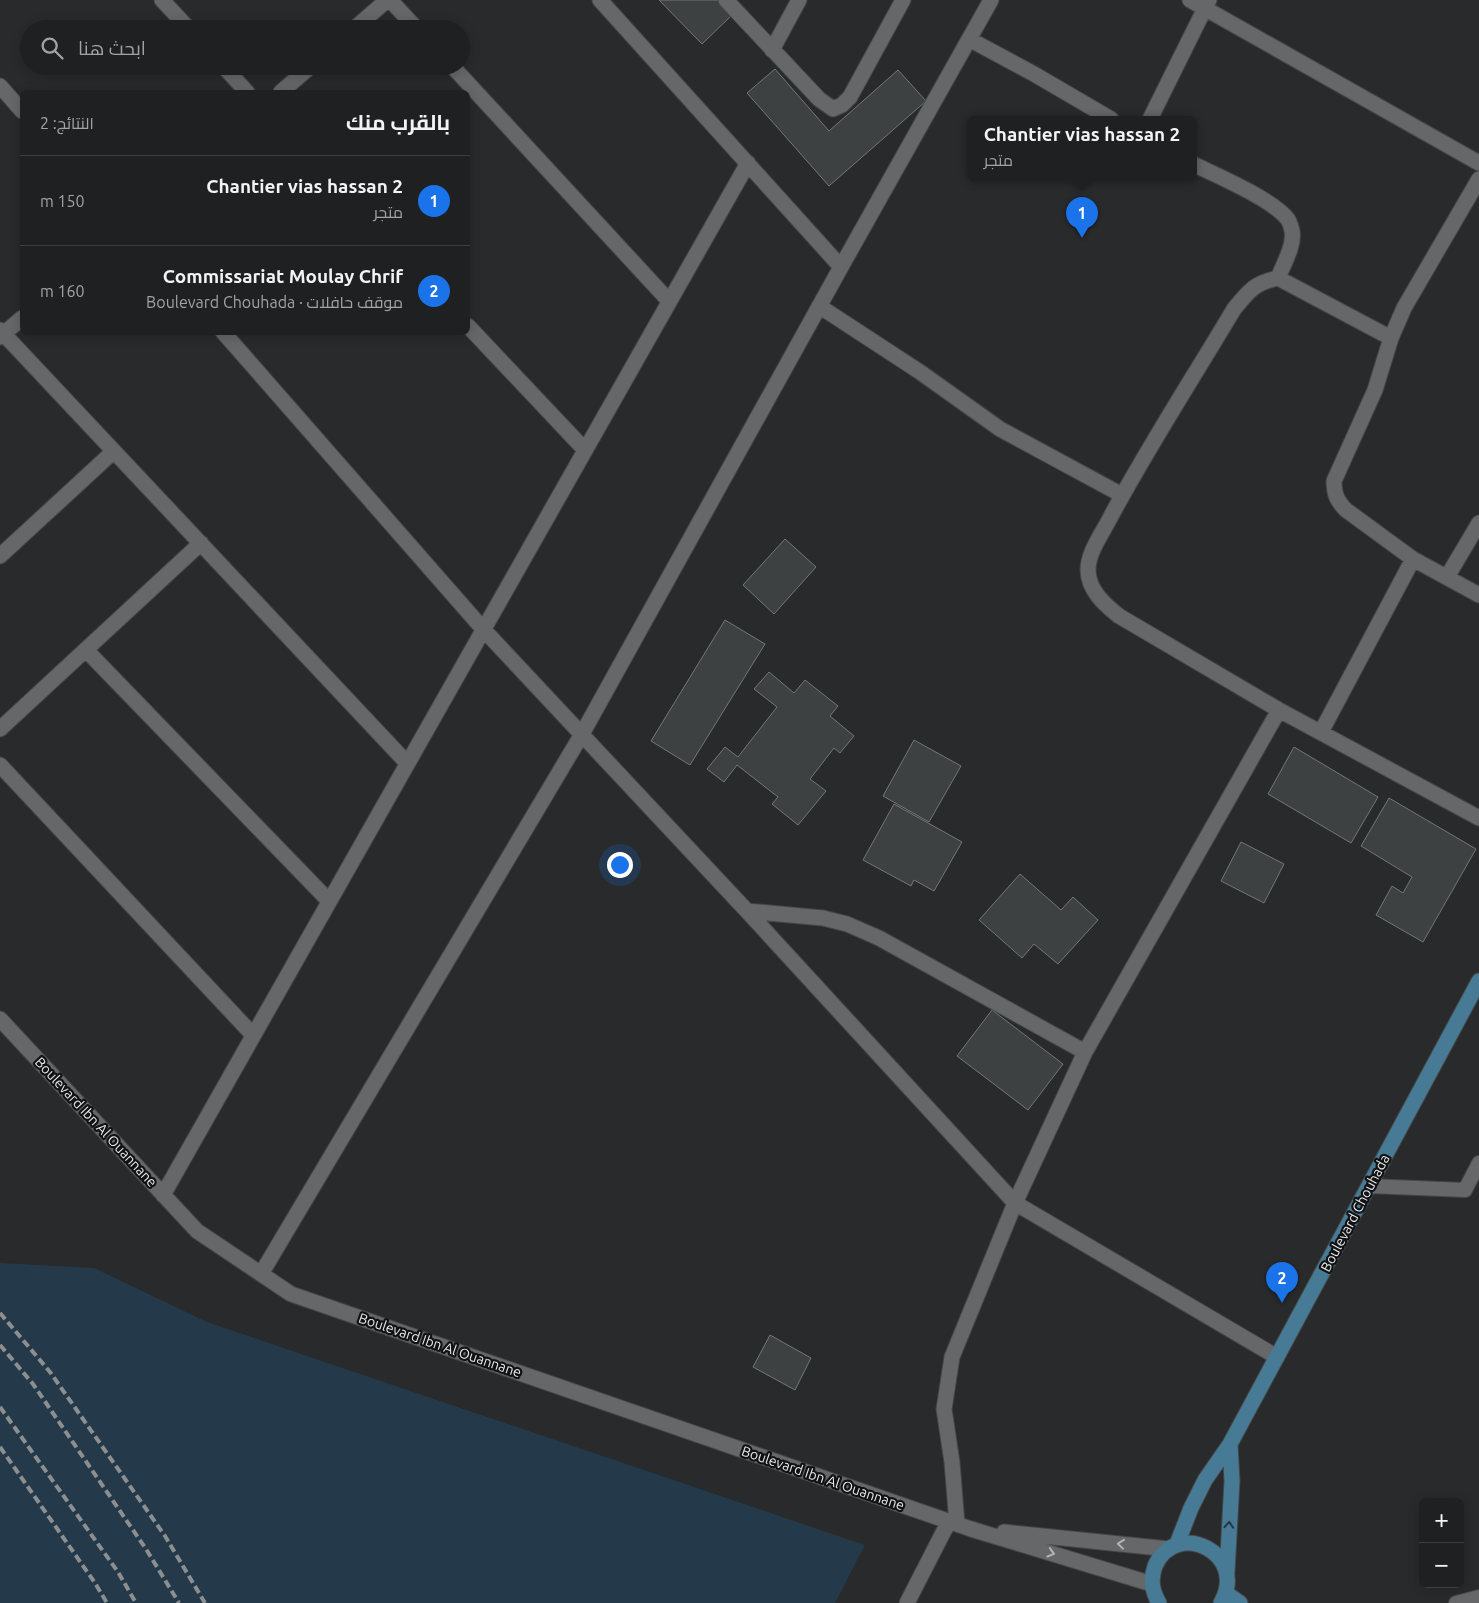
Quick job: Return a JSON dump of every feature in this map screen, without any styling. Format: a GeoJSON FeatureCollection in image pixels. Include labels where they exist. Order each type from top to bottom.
{"type":"FeatureCollection","features":[{"type":"Feature","properties":{"kind":"street"},"geometry":{"type":"LineString","coordinates":[[162,0],[181,20]]}},
{"type":"Feature","properties":{"kind":"street"},"geometry":{"type":"LineString","coordinates":[[365,20],[389,0],[408,20]]}},
{"type":"Feature","properties":{"kind":"street"},"geometry":{"type":"LineString","coordinates":[[600,0],[841,267]]}},
{"type":"Feature","properties":{"kind":"street"},"geometry":{"type":"LineString","coordinates":[[726,0],[820,99],[833,109],[842,105],[850,97],[903,0]]}},
{"type":"Feature","properties":{"kind":"street"},"geometry":{"type":"LineString","coordinates":[[772,50],[800,0]]}},
{"type":"Feature","properties":{"kind":"street"},"geometry":{"type":"LineString","coordinates":[[261,1274],[582,734],[991,0]]}},
{"type":"Feature","properties":{"kind":"street"},"geometry":{"type":"LineString","coordinates":[[1190,0],[1207,4],[1479,163]]}},
{"type":"Feature","properties":{"kind":"street"},"geometry":{"type":"LineString","coordinates":[[1151,116],[1207,4]]}},
{"type":"Feature","properties":{"kind":"street"},"geometry":{"type":"LineString","coordinates":[[969,39],[1106,116]]}},
{"type":"Feature","properties":{"kind":"street"},"geometry":{"type":"LineString","coordinates":[[231,75],[245,90]]}},
{"type":"Feature","properties":{"kind":"street"},"geometry":{"type":"LineString","coordinates":[[283,90],[301,75]]}},
{"type":"Feature","properties":{"kind":"street"},"geometry":{"type":"LineString","coordinates":[[460,75],[669,301]]}},
{"type":"Feature","properties":{"kind":"street"},"geometry":{"type":"LineString","coordinates":[[0,86],[20,109]]}},
{"type":"Feature","properties":{"kind":"street"},"geometry":{"type":"LineString","coordinates":[[163,1195],[748,163]]}},
{"type":"Feature","properties":{"kind":"street"},"geometry":{"type":"LineString","coordinates":[[1197,166],[1259,197],[1288,219],[1293,232],[1291,244],[1278,278]]}},
{"type":"Feature","properties":{"kind":"street"},"geometry":{"type":"LineString","coordinates":[[1479,179],[1404,308],[1390,338],[1375,390],[1334,481],[1334,490],[1338,501],[1346,510],[1413,559],[1479,595]]}},
{"type":"Feature","properties":{"kind":"street"},"geometry":{"type":"LineString","coordinates":[[1390,338],[1278,278],[1262,281],[1248,292],[1234,309],[1122,495],[1089,558],[1088,572],[1093,588],[1105,605],[1120,616],[1279,710],[1479,818]]}},
{"type":"Feature","properties":{"kind":"street"},"geometry":{"type":"LineString","coordinates":[[819,306],[920,372],[1000,429],[1122,495]]}},
{"type":"Feature","properties":{"kind":"street"},"geometry":{"type":"LineString","coordinates":[[20,320],[1,334],[114,451],[407,763]]}},
{"type":"Feature","properties":{"kind":"street"},"geometry":{"type":"LineString","coordinates":[[470,328],[585,450]]}},
{"type":"Feature","properties":{"kind":"street"},"geometry":{"type":"LineString","coordinates":[[226,335],[483,629],[747,911],[1015,1203],[1277,1357]]}},
{"type":"Feature","properties":{"kind":"street"},"geometry":{"type":"LineString","coordinates":[[0,556],[114,451]]}},
{"type":"Feature","properties":{"kind":"street"},"geometry":{"type":"LineString","coordinates":[[1447,577],[1479,523]]}},
{"type":"Feature","properties":{"kind":"street"},"geometry":{"type":"LineString","coordinates":[[0,729],[200,544]]}},
{"type":"Feature","properties":{"kind":"street"},"geometry":{"type":"LineString","coordinates":[[1322,732],[1413,559]]}},
{"type":"Feature","properties":{"kind":"street"},"geometry":{"type":"LineString","coordinates":[[86,650],[329,901]]}},
{"type":"Feature","properties":{"kind":"street"},"geometry":{"type":"LineString","coordinates":[[907,1603],[959,1525],[944,1409],[952,1357],[1015,1203],[1085,1052],[1279,710]]}},
{"type":"Feature","properties":{"kind":"street"},"geometry":{"type":"LineString","coordinates":[[0,765],[253,1035]]}},
{"type":"Feature","properties":{"kind":"street"},"geometry":{"type":"LineString","coordinates":[[747,911],[823,918],[847,924],[879,938],[1085,1052]]}},
{"type":"Feature","properties":{"kind":"street","name":"Boulevard Chouhada"},"geometry":{"type":"LineString","coordinates":[[1152,1584],[1152,1574],[1159,1558],[1173,1546],[1205,1480],[1230,1444],[1479,982]]}},
{"type":"Feature","properties":{"kind":"street","name":"Boulevard Ibn Al Ouannane"},"geometry":{"type":"LineString","coordinates":[[0,1019],[197,1231],[291,1294],[959,1525],[1152,1584]]}},
{"type":"Feature","properties":{"kind":"street"},"geometry":{"type":"LineString","coordinates":[[1230,1444],[1232,1481],[1227,1583],[1223,1598],[1240,1603]]}},
{"type":"Feature","properties":{"kind":"street","name":"Boulevard Ibn Al Ouannane"},"geometry":{"type":"LineString","coordinates":[[959,1525],[1173,1546]]}},
{"type":"Feature","properties":{"kind":"street"},"geometry":{"type":"LineString","coordinates":[[1173,1546],[1194,1543],[1205,1546],[1215,1553],[1227,1573]]}},
{"type":"Feature","properties":{"kind":"street"},"geometry":{"type":"LineString","coordinates":[[1152,1584],[1158,1603]]}},
{"type":"Feature","properties":{"kind":"lane"},"geometry":{"type":"LineString","coordinates":[[1369,1186],[1465,1190],[1479,1163]]}},
{"type":"Feature","properties":{"kind":"lane"},"geometry":{"type":"LineString","coordinates":[[1456,1603],[1479,1597]]}},
{"type":"Feature","properties":{"kind":"shaded area"},"geometry":{"type":"Polygon","coordinates":[[[0,1263],[94,1268],[207,1322],[865,1545],[835,1603],[0,1603],[0,1263]]]}},
{"type":"Feature","properties":{"kind":"building"},"geometry":{"type":"Polygon","coordinates":[[[659,0],[719,0],[733,14],[702,44],[659,0]]]}},
{"type":"Feature","properties":{"kind":"building"},"geometry":{"type":"Polygon","coordinates":[[[775,69],[829,131],[898,70],[926,101],[829,186],[747,93],[775,69]]]}},
{"type":"Feature","properties":{"kind":"building"},"geometry":{"type":"Polygon","coordinates":[[[785,539],[816,567],[774,614],[743,585],[785,539]]]}},
{"type":"Feature","properties":{"kind":"building"},"geometry":{"type":"Polygon","coordinates":[[[725,620],[765,644],[690,765],[651,741],[725,620]]]}},
{"type":"Feature","properties":{"kind":"building"},"geometry":{"type":"Polygon","coordinates":[[[769,672],[794,693],[805,680],[838,706],[830,716],[854,736],[840,753],[834,748],[810,779],[826,791],[798,825],[772,804],[778,797],[737,765],[724,782],[707,769],[725,747],[738,757],[777,707],[754,689],[769,672]]]}},
{"type":"Feature","properties":{"kind":"building"},"geometry":{"type":"Polygon","coordinates":[[[914,740],[961,766],[929,822],[883,796],[914,740]]]}},
{"type":"Feature","properties":{"kind":"building"},"geometry":{"type":"Polygon","coordinates":[[[1294,747],[1378,797],[1351,843],[1268,794],[1294,747]]]}},
{"type":"Feature","properties":{"kind":"building"},"geometry":{"type":"Polygon","coordinates":[[[1389,798],[1476,849],[1423,942],[1376,915],[1392,886],[1403,893],[1412,877],[1361,846],[1389,798]]]}},
{"type":"Feature","properties":{"kind":"building"},"geometry":{"type":"Polygon","coordinates":[[[894,804],[962,842],[934,891],[914,880],[911,886],[863,860],[894,804]]]}},
{"type":"Feature","properties":{"kind":"building"},"geometry":{"type":"Polygon","coordinates":[[[1241,842],[1284,864],[1264,903],[1221,881],[1241,842]]]}},
{"type":"Feature","properties":{"kind":"building"},"geometry":{"type":"Polygon","coordinates":[[[1020,874],[1061,910],[1073,897],[1098,920],[1058,964],[1034,944],[1022,958],[979,920],[1020,874]]]}},
{"type":"Feature","properties":{"kind":"building"},"geometry":{"type":"Polygon","coordinates":[[[992,1010],[1063,1064],[1028,1110],[957,1056],[992,1010]]]}},
{"type":"Feature","properties":{"kind":"building"},"geometry":{"type":"Polygon","coordinates":[[[770,1335],[811,1358],[795,1390],[753,1367],[770,1335]]]}},
{"type":"Feature","properties":{"kind":"railway"},"geometry":{"type":"LineString","coordinates":[[0,1313],[50,1372],[165,1536],[205,1603]]}},
{"type":"Feature","properties":{"kind":"railway"},"geometry":{"type":"LineString","coordinates":[[0,1345],[33,1384],[146,1549],[179,1603]]}},
{"type":"Feature","properties":{"kind":"railway"},"geometry":{"type":"LineString","coordinates":[[0,1407],[118,1572],[136,1603]]}},
{"type":"Feature","properties":{"kind":"railway"},"geometry":{"type":"LineString","coordinates":[[0,1447],[107,1603]]}},
{"type":"Feature","properties":{"kind":"place","name":"Chantier vias hassan 2"},"geometry":{"type":"Point","coordinates":[1082,238]}},
{"type":"Feature","properties":{"kind":"place","name":"Commissariat Moulay Chrif"},"geometry":{"type":"Point","coordinates":[1282,1303]}}]}
